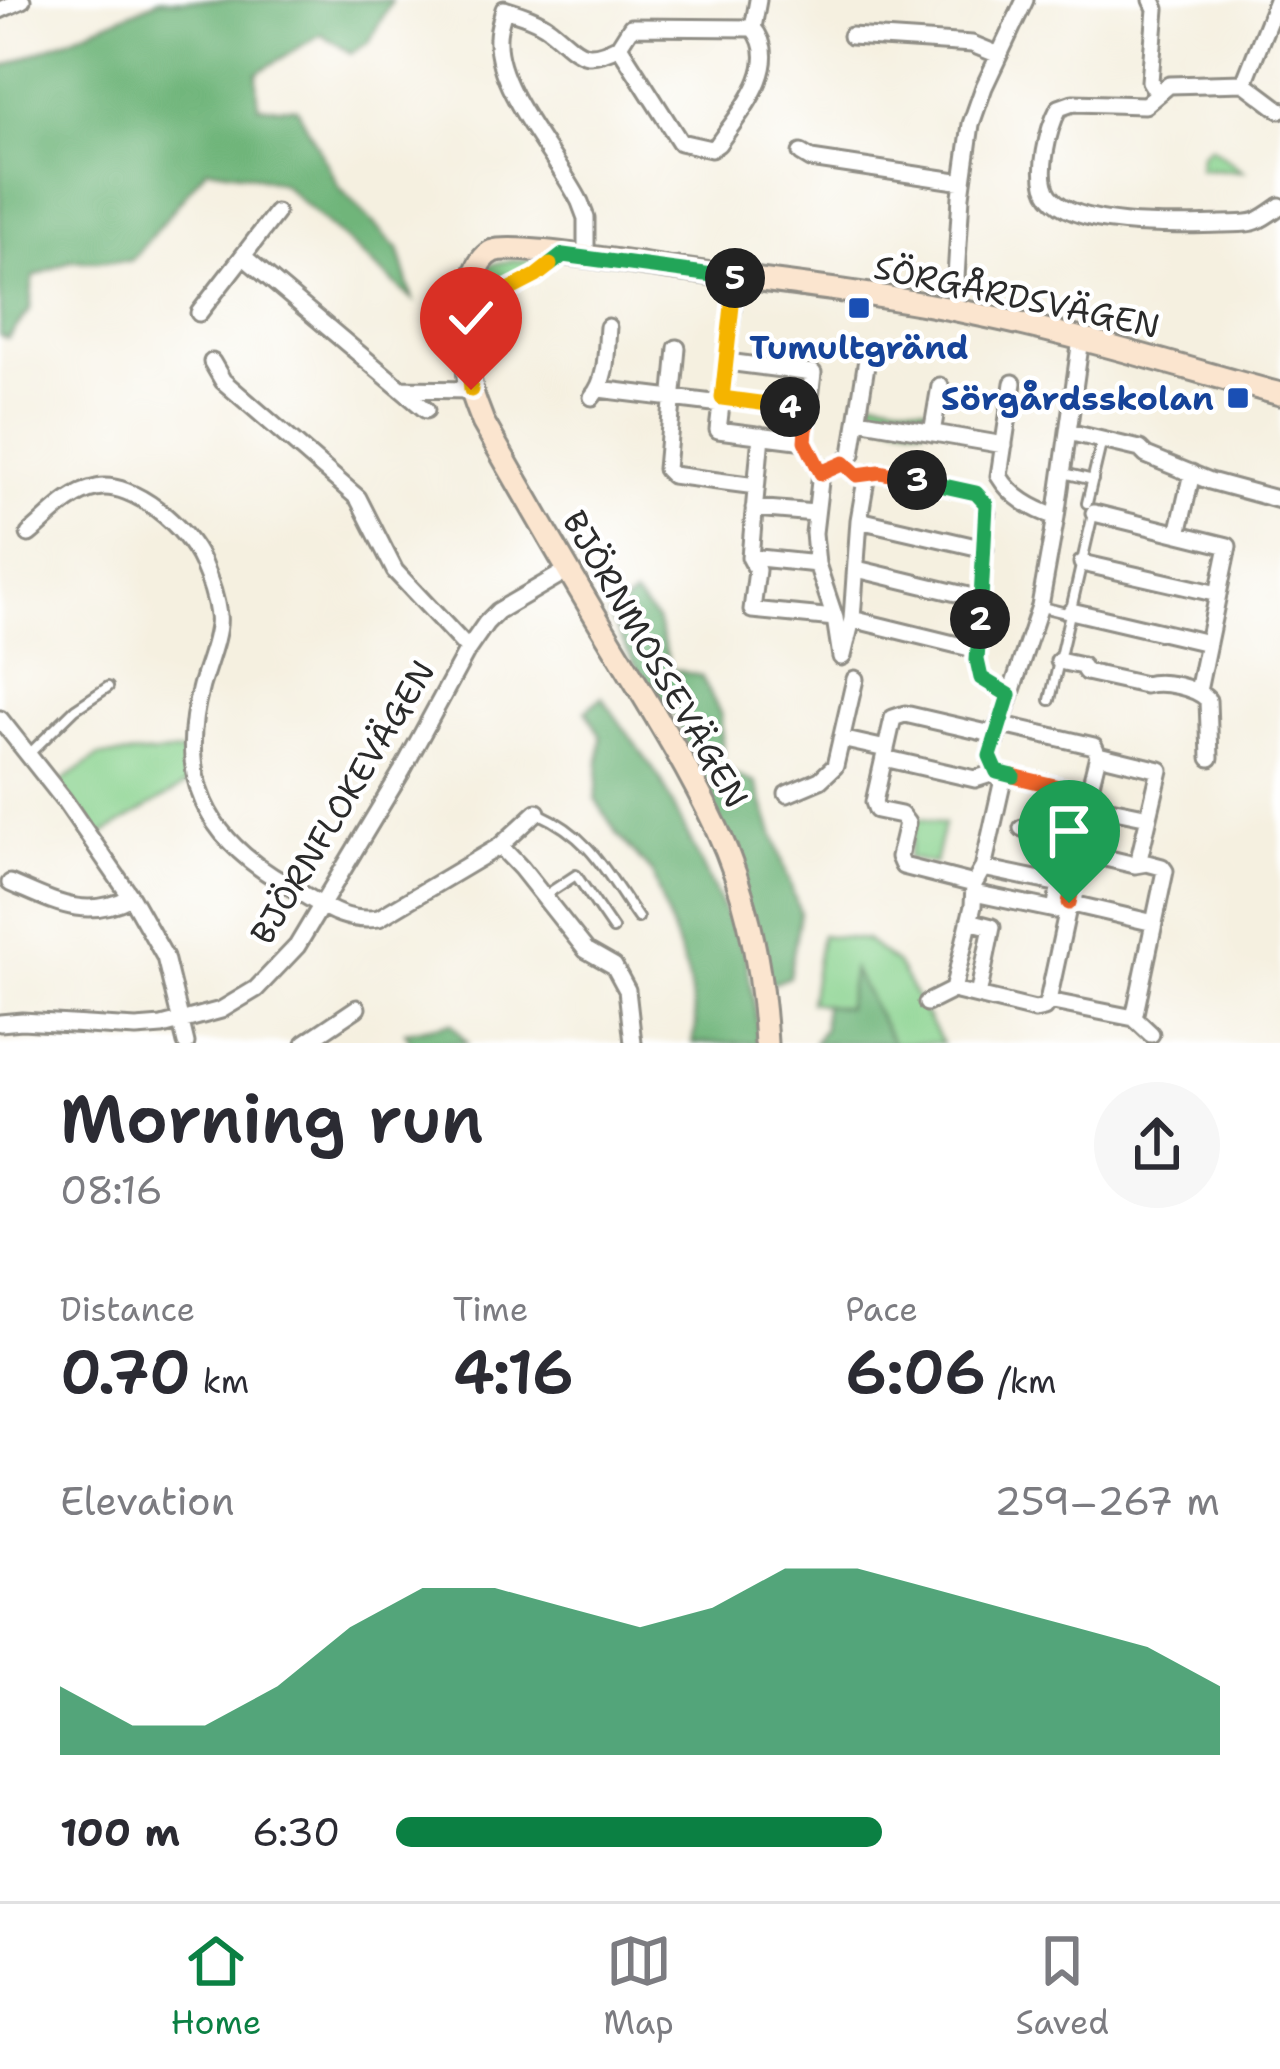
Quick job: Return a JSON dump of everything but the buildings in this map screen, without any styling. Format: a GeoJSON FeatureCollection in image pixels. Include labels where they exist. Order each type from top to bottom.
{"type":"FeatureCollection","features":[{"type":"Feature","properties":{"kind":"street"},"geometry":{"type":"LineString","coordinates":[[0,10],[22,0]]}},
{"type":"Feature","properties":{"kind":"street"},"geometry":{"type":"LineString","coordinates":[[753,28],[758,0]]}},
{"type":"Feature","properties":{"kind":"street"},"geometry":{"type":"LineString","coordinates":[[954,310],[970,124],[1025,0]]}},
{"type":"Feature","properties":{"kind":"street"},"geometry":{"type":"LineString","coordinates":[[1152,0],[1156,9],[1150,81],[1158,94]]}},
{"type":"Feature","properties":{"kind":"street"},"geometry":{"type":"LineString","coordinates":[[1244,83],[1276,8]]}},
{"type":"Feature","properties":{"kind":"street"},"geometry":{"type":"LineString","coordinates":[[574,256],[586,218],[509,86],[497,35],[504,9],[539,22],[586,57],[598,57],[619,46],[631,27],[753,28],[762,38],[764,57],[753,92],[711,149],[680,142],[619,46]]}},
{"type":"Feature","properties":{"kind":"street"},"geometry":{"type":"LineString","coordinates":[[851,36],[971,44],[999,55]]}},
{"type":"Feature","properties":{"kind":"street"},"geometry":{"type":"LineString","coordinates":[[1280,110],[1244,83],[1169,85],[1145,105],[1073,103],[1059,107],[1049,128],[1044,177],[1052,198],[1063,206],[1150,227],[1255,222],[1280,206]]}},
{"type":"Feature","properties":{"kind":"street"},"geometry":{"type":"LineString","coordinates":[[801,153],[811,159],[963,182]]}},
{"type":"Feature","properties":{"kind":"street"},"geometry":{"type":"LineString","coordinates":[[199,313],[276,213]]}},
{"type":"Feature","properties":{"kind":"street","name":"SÖRGÅRDSVÄGEN"},"geometry":{"type":"LineString","coordinates":[[472,282],[483,259],[500,250],[736,278],[954,310],[1081,339],[1280,394]]}},
{"type":"Feature","properties":{"kind":"street"},"geometry":{"type":"LineString","coordinates":[[243,256],[426,410]]}},
{"type":"Feature","properties":{"kind":"street"},"geometry":{"type":"LineString","coordinates":[[736,278],[718,430],[805,441]]}},
{"type":"Feature","properties":{"kind":"street","name":"BJÖRNMOSSEVÄGEN"},"geometry":{"type":"LineString","coordinates":[[472,282],[466,351],[471,390],[483,422],[718,832],[755,944],[764,992],[766,1043]]}},
{"type":"Feature","properties":{"kind":"street"},"geometry":{"type":"LineString","coordinates":[[608,327],[604,370],[596,393],[722,401]]}},
{"type":"Feature","properties":{"kind":"street"},"geometry":{"type":"LineString","coordinates":[[952,990],[1002,784],[990,756],[1040,606],[1081,339]]}},
{"type":"Feature","properties":{"kind":"street"},"geometry":{"type":"LineString","coordinates":[[677,348],[666,469],[672,475],[756,486]]}},
{"type":"Feature","properties":{"kind":"street"},"geometry":{"type":"LineString","coordinates":[[821,473],[852,454],[867,359]]}},
{"type":"Feature","properties":{"kind":"street"},"geometry":{"type":"LineString","coordinates":[[212,362],[223,381],[358,497],[395,571],[468,649]]}},
{"type":"Feature","properties":{"kind":"street"},"geometry":{"type":"LineString","coordinates":[[727,362],[813,374],[805,441],[821,473],[814,533],[817,564],[843,619]]}},
{"type":"Feature","properties":{"kind":"street"},"geometry":{"type":"LineString","coordinates":[[1013,383],[999,476],[1012,495],[1056,518]]}},
{"type":"Feature","properties":{"kind":"street"},"geometry":{"type":"LineString","coordinates":[[932,433],[940,386]]}},
{"type":"Feature","properties":{"kind":"street"},"geometry":{"type":"LineString","coordinates":[[400,389],[471,390]]}},
{"type":"Feature","properties":{"kind":"street"},"geometry":{"type":"LineString","coordinates":[[858,420],[1004,445]]}},
{"type":"Feature","properties":{"kind":"street"},"geometry":{"type":"LineString","coordinates":[[1068,432],[1140,449],[1192,473],[1280,500]]}},
{"type":"Feature","properties":{"kind":"street"},"geometry":{"type":"LineString","coordinates":[[761,435],[750,557],[757,570],[752,610],[843,619],[978,650]]}},
{"type":"Feature","properties":{"kind":"street"},"geometry":{"type":"LineString","coordinates":[[844,463],[857,475],[880,472],[976,493],[987,513]]}},
{"type":"Feature","properties":{"kind":"street"},"geometry":{"type":"LineString","coordinates":[[1178,534],[1192,473]]}},
{"type":"Feature","properties":{"kind":"street"},"geometry":{"type":"LineString","coordinates":[[843,619],[856,569],[867,474]]}},
{"type":"Feature","properties":{"kind":"street"},"geometry":{"type":"LineString","coordinates":[[28,534],[78,494],[112,486],[159,510],[182,533],[201,559],[220,619],[191,733],[194,775],[204,808],[266,873],[343,916],[360,921],[379,918],[500,846],[537,812]]}},
{"type":"Feature","properties":{"kind":"street"},"geometry":{"type":"LineString","coordinates":[[754,508],[815,513]]}},
{"type":"Feature","properties":{"kind":"street"},"geometry":{"type":"LineString","coordinates":[[1090,508],[1228,546],[1198,692]]}},
{"type":"Feature","properties":{"kind":"street"},"geometry":{"type":"LineString","coordinates":[[859,520],[985,548]]}},
{"type":"Feature","properties":{"kind":"street"},"geometry":{"type":"LineString","coordinates":[[750,557],[817,564]]}},
{"type":"Feature","properties":{"kind":"street"},"geometry":{"type":"LineString","coordinates":[[1082,563],[1218,594]]}},
{"type":"Feature","properties":{"kind":"street"},"geometry":{"type":"LineString","coordinates":[[856,569],[981,598]]}},
{"type":"Feature","properties":{"kind":"street","name":"BJÖRNFLOKEVÄGEN"},"geometry":{"type":"LineString","coordinates":[[0,1023],[136,1028],[182,1023],[221,1010],[256,989],[297,946],[468,649],[498,611],[568,570]]}},
{"type":"Feature","properties":{"kind":"street"},"geometry":{"type":"LineString","coordinates":[[1070,613],[1208,643]]}},
{"type":"Feature","properties":{"kind":"street"},"geometry":{"type":"LineString","coordinates":[[1059,661],[1086,672],[1198,692],[1208,700],[1210,758]]}},
{"type":"Feature","properties":{"kind":"street"},"geometry":{"type":"LineString","coordinates":[[787,794],[820,780],[835,766],[855,679]]}},
{"type":"Feature","properties":{"kind":"street"},"geometry":{"type":"LineString","coordinates":[[927,1003],[952,990],[1035,1010],[1044,1008],[1098,755],[1094,746],[905,714],[893,718],[874,802],[877,810],[901,815],[907,823],[898,857],[903,866],[1055,910],[1063,902]]}},
{"type":"Feature","properties":{"kind":"street"},"geometry":{"type":"LineString","coordinates":[[0,719],[131,897],[165,957],[186,1043]]}},
{"type":"Feature","properties":{"kind":"street"},"geometry":{"type":"LineString","coordinates":[[841,739],[975,779],[997,772],[1149,817]]}},
{"type":"Feature","properties":{"kind":"street"},"geometry":{"type":"LineString","coordinates":[[1098,755],[1161,764],[1141,864]]}},
{"type":"Feature","properties":{"kind":"street"},"geometry":{"type":"LineString","coordinates":[[1022,828],[1088,854],[1162,867],[1165,872],[1134,1018]]}},
{"type":"Feature","properties":{"kind":"street"},"geometry":{"type":"LineString","coordinates":[[500,846],[586,950],[614,966],[628,990],[632,1043]]}},
{"type":"Feature","properties":{"kind":"street"},"geometry":{"type":"LineString","coordinates":[[983,868],[1060,884],[1063,902]]}},
{"type":"Feature","properties":{"kind":"street"},"geometry":{"type":"LineString","coordinates":[[10,883],[68,907],[92,909],[131,897]]}},
{"type":"Feature","properties":{"kind":"street"},"geometry":{"type":"LineString","coordinates":[[1063,902],[1154,923]]}},
{"type":"Feature","properties":{"kind":"street"},"geometry":{"type":"LineString","coordinates":[[969,921],[992,927],[978,996]]}},
{"type":"Feature","properties":{"kind":"street"},"geometry":{"type":"LineString","coordinates":[[1048,1001],[1134,1018],[1151,1034]]}},
{"type":"Feature","properties":{"kind":"street"},"geometry":{"type":"LineString","coordinates":[[305,1043],[357,1008]]}},
{"type":"Feature","properties":{"kind":"lane"},"geometry":{"type":"LineString","coordinates":[[472,282],[505,292],[574,256]]}},
{"type":"Feature","properties":{"kind":"lane"},"geometry":{"type":"LineString","coordinates":[[722,401],[808,409]]}},
{"type":"Feature","properties":{"kind":"lane"},"geometry":{"type":"LineString","coordinates":[[1050,700],[1082,563],[1102,440]]}},
{"type":"Feature","properties":{"kind":"lane"},"geometry":{"type":"LineString","coordinates":[[1062,473],[1093,479]]}},
{"type":"Feature","properties":{"kind":"lane"},"geometry":{"type":"LineString","coordinates":[[987,513],[978,650],[981,678],[1009,695]]}},
{"type":"Feature","properties":{"kind":"lane"},"geometry":{"type":"LineString","coordinates":[[1040,606],[1070,613]]}},
{"type":"Feature","properties":{"kind":"lane"},"geometry":{"type":"LineString","coordinates":[[29,754],[75,709],[108,687]]}},
{"type":"Feature","properties":{"kind":"lane"},"geometry":{"type":"LineString","coordinates":[[537,812],[586,843],[638,918]]}},
{"type":"Feature","properties":{"kind":"lane"},"geometry":{"type":"LineString","coordinates":[[544,896],[576,875],[613,929]]}},
{"type":"Feature","properties":{"kind":"green space"},"geometry":{"type":"Polygon","coordinates":[[[160,0],[392,0],[369,42],[351,53],[321,34],[257,73],[258,106],[297,108],[340,188],[398,249],[413,300],[282,184],[207,168],[131,261],[70,261],[33,277],[30,310],[8,338],[0,336],[0,68],[160,0]]]}},
{"type":"Feature","properties":{"kind":"green space"},"geometry":{"type":"Polygon","coordinates":[[[1210,146],[1243,171],[1199,169],[1201,155],[1210,146]]]}},
{"type":"Feature","properties":{"kind":"green space"},"geometry":{"type":"Polygon","coordinates":[[[513,260],[544,262],[507,282],[483,279],[490,265],[513,260]]]}},
{"type":"Feature","properties":{"kind":"green space"},"geometry":{"type":"Polygon","coordinates":[[[872,398],[927,407],[924,427],[868,418],[872,398]]]}},
{"type":"Feature","properties":{"kind":"green space"},"geometry":{"type":"Polygon","coordinates":[[[634,596],[657,620],[671,669],[701,676],[721,715],[723,769],[756,783],[800,913],[789,977],[767,986],[677,717],[655,700],[608,616],[634,596]]]}},
{"type":"Feature","properties":{"kind":"green space"},"geometry":{"type":"Polygon","coordinates":[[[602,697],[661,780],[746,956],[757,1043],[692,1043],[696,1025],[688,976],[652,873],[618,835],[596,800],[601,737],[586,710],[602,697]]]}},
{"type":"Feature","properties":{"kind":"green space"},"geometry":{"type":"Polygon","coordinates":[[[183,752],[187,784],[96,838],[58,784],[99,756],[183,752]]]}},
{"type":"Feature","properties":{"kind":"green space"},"geometry":{"type":"Polygon","coordinates":[[[917,818],[944,824],[935,864],[908,858],[917,818]]]}},
{"type":"Feature","properties":{"kind":"green space"},"geometry":{"type":"Polygon","coordinates":[[[821,935],[866,940],[897,964],[942,1043],[893,1043],[853,970],[846,1009],[810,1002],[821,935]]]}},
{"type":"Feature","properties":{"kind":"green space"},"geometry":{"type":"Polygon","coordinates":[[[853,969],[893,1043],[814,1043],[824,1028],[824,1005],[846,1008],[853,969]]]}},
{"type":"Feature","properties":{"kind":"green space"},"geometry":{"type":"Polygon","coordinates":[[[451,1023],[467,1043],[411,1043],[405,1032],[451,1023]]]}},
{"type":"Feature","properties":{"kind":"place","name":"Tumultgränd"},"geometry":{"type":"Point","coordinates":[859,308]}},
{"type":"Feature","properties":{"kind":"place","name":"Sörgårdsskolan"},"geometry":{"type":"Point","coordinates":[1238,398]}},
{"type":"Feature","properties":{"kind":"route"},"geometry":{"type":"LineString","coordinates":[[471,390],[466,338],[471,291],[505,292],[563,255],[736,278],[722,398],[808,409],[805,441],[821,473],[844,463],[857,475],[880,472],[976,493],[986,504],[977,660],[981,678],[1009,695],[990,756],[997,772],[1088,794],[1076,840],[1079,856],[1069,903]]}}]}
